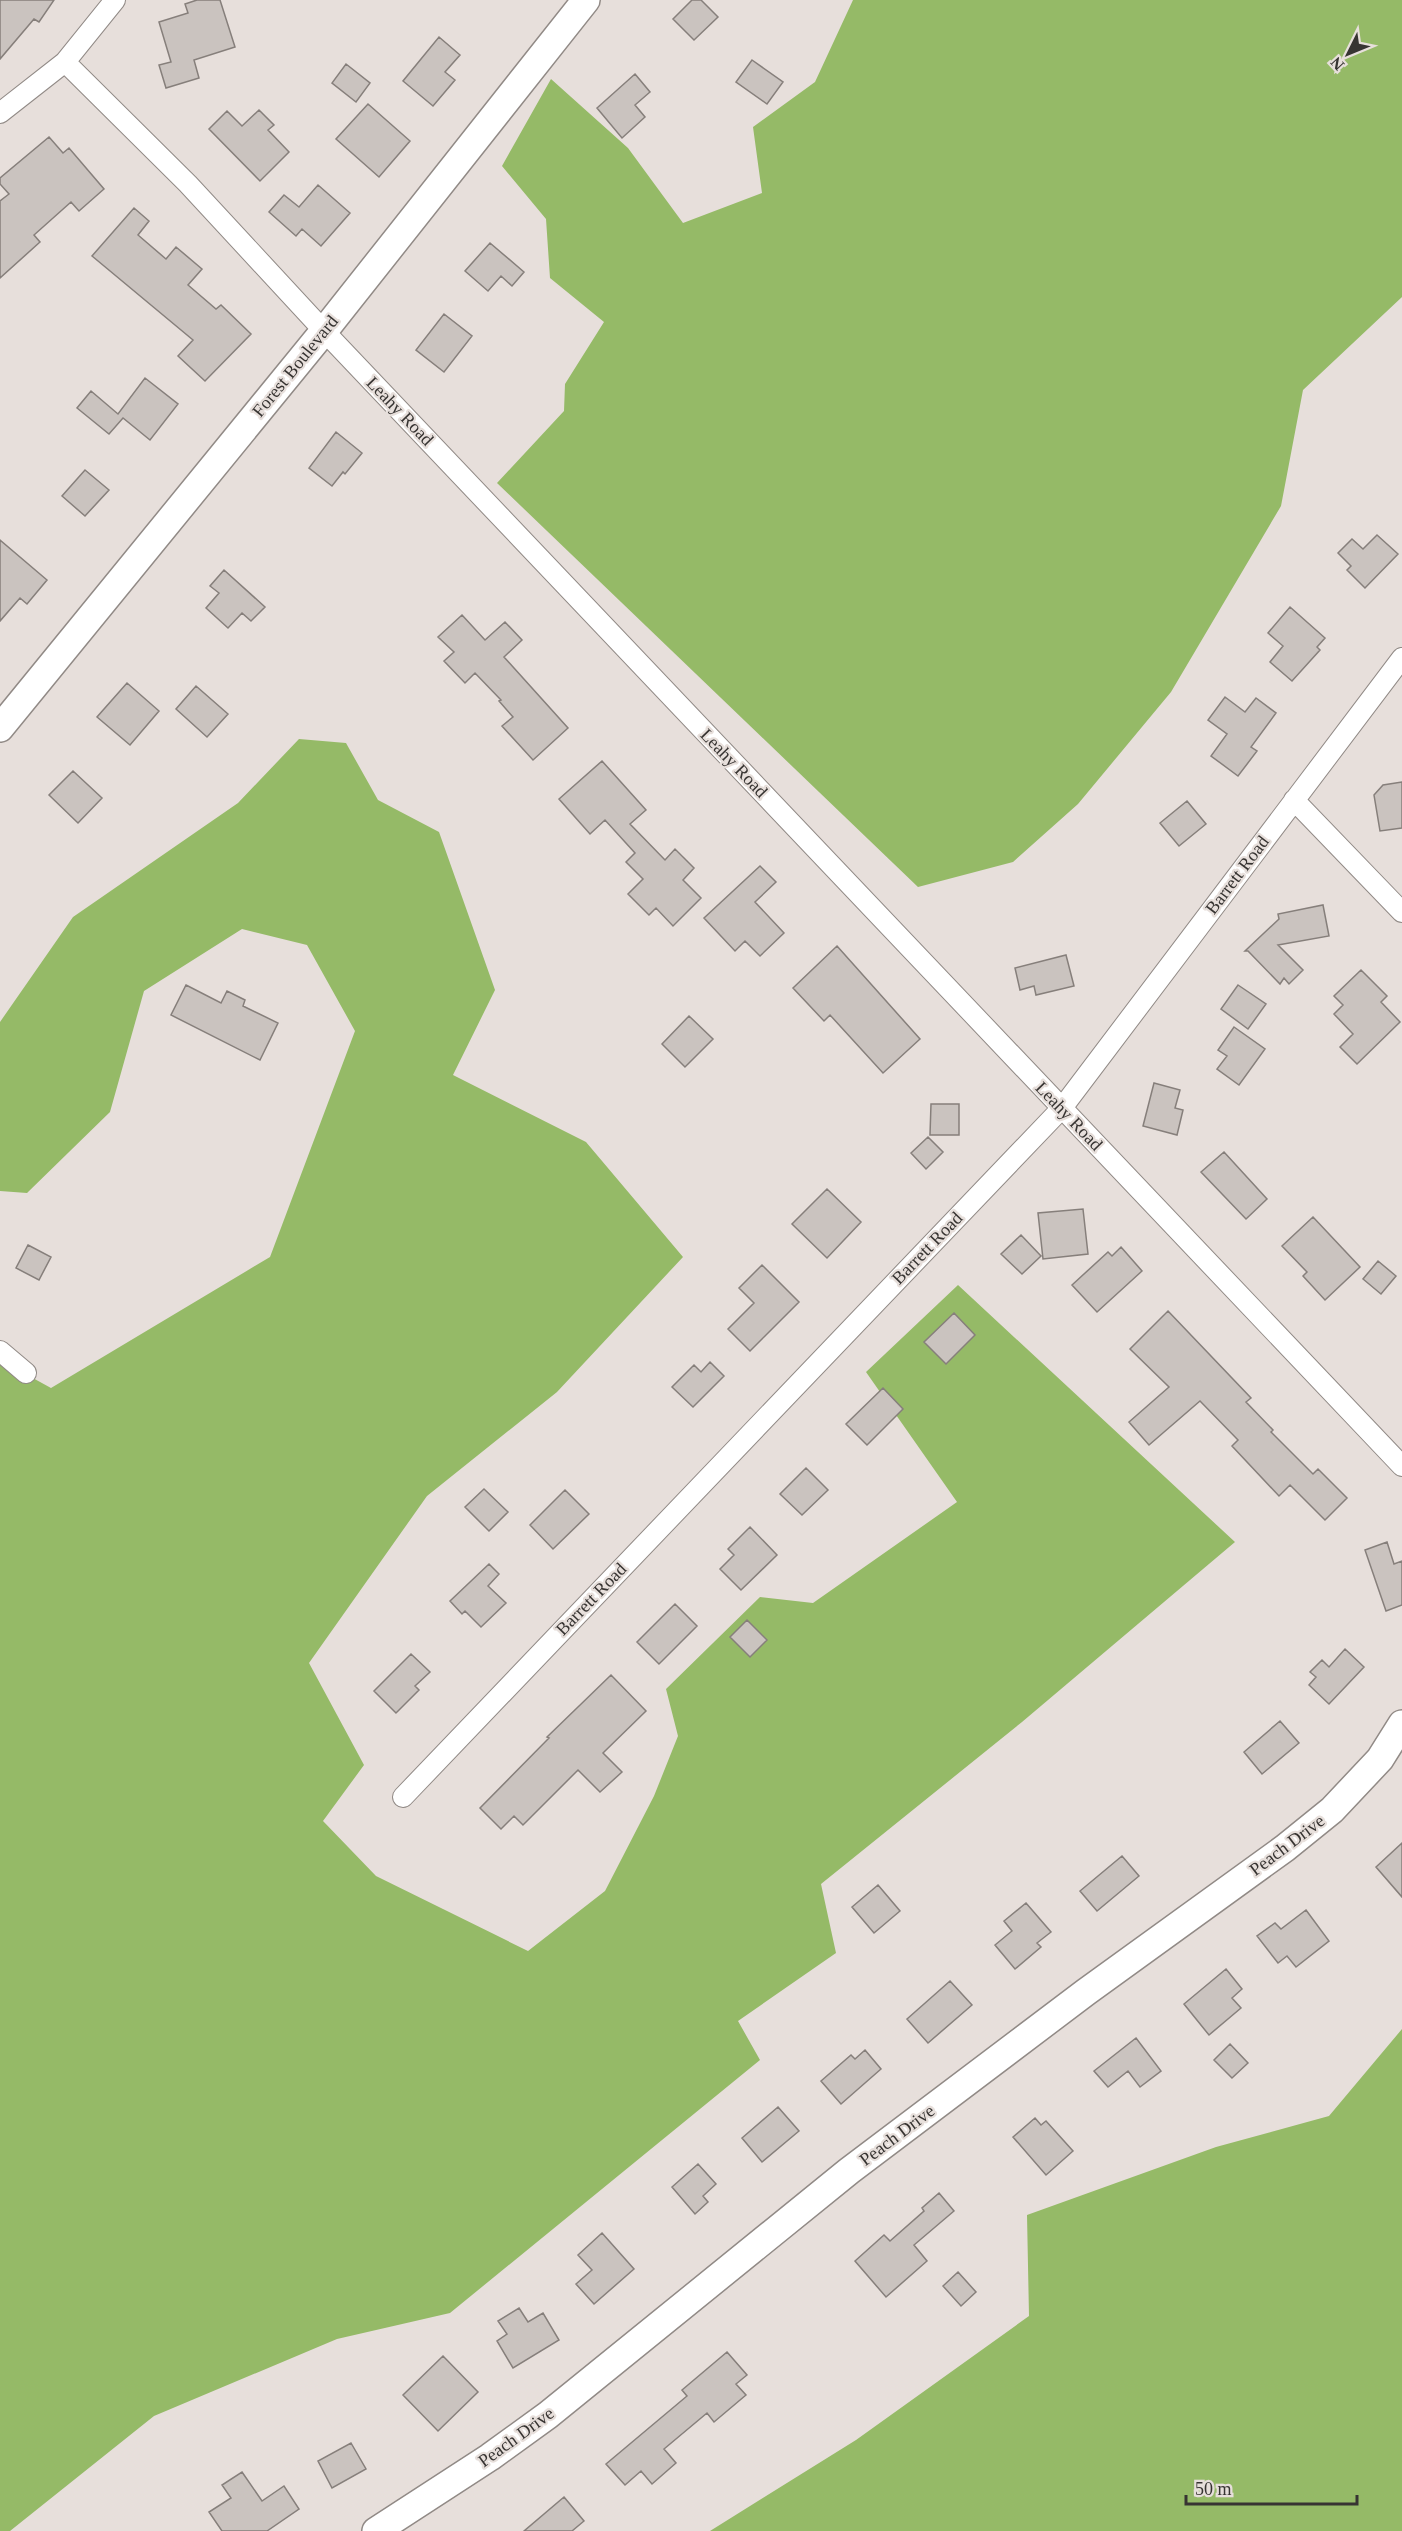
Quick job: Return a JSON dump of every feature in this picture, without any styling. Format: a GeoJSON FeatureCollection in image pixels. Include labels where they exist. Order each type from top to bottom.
{"type":"FeatureCollection","features":[{"type":"Feature","properties":{"kind":"main road","name":"Forest Boulevard"},"geometry":{"type":"LineString","coordinates":[[0,728],[324,331],[586,0]]}},
{"type":"Feature","properties":{"kind":"main road","name":"Peach Drive"},"geometry":{"type":"LineString","coordinates":[[376,2531],[490,2457],[548,2415],[849,2171],[1086,1992],[1293,1842],[1332,1810],[1380,1759],[1402,1724]]}},
{"type":"Feature","properties":{"kind":"street"},"geometry":{"type":"LineString","coordinates":[[0,113],[65,62],[115,0]]}},
{"type":"Feature","properties":{"kind":"street","name":"Leahy Road"},"geometry":{"type":"LineString","coordinates":[[65,62],[189,184],[324,331],[1402,1466]]}},
{"type":"Feature","properties":{"kind":"street","name":"Barrett Road"},"geometry":{"type":"LineString","coordinates":[[403,1797],[1062,1108],[1402,658]]}},
{"type":"Feature","properties":{"kind":"street"},"geometry":{"type":"LineString","coordinates":[[1294,800],[1402,912]]}},
{"type":"Feature","properties":{"kind":"street"},"geometry":{"type":"LineString","coordinates":[[0,1351],[26,1373]]}},
{"type":"Feature","properties":{"kind":"green space"},"geometry":{"type":"Polygon","coordinates":[[[853,0],[1402,0],[1402,297],[1303,390],[1281,506],[1171,692],[1078,804],[1013,862],[918,887],[497,483],[564,411],[565,384],[604,322],[550,278],[546,219],[502,166],[551,79],[628,148],[683,223],[762,193],[753,127],[815,82],[853,0]]]}},
{"type":"Feature","properties":{"kind":"green space"},"geometry":{"type":"Polygon","coordinates":[[[299,739],[346,743],[378,800],[439,832],[495,990],[453,1075],[586,1142],[683,1257],[557,1392],[427,1496],[309,1663],[364,1765],[323,1821],[376,1876],[528,1951],[605,1891],[654,1796],[678,1736],[666,1689],[760,1597],[813,1603],[957,1502],[866,1372],[958,1285],[1235,1542],[1022,1722],[821,1884],[836,1953],[738,2021],[760,2060],[450,2313],[337,2339],[154,2416],[10,2531],[0,2531],[0,1360],[51,1388],[270,1257],[355,1031],[307,945],[242,929],[144,991],[110,1112],[27,1193],[0,1191],[0,1022],[73,917],[238,803],[299,739]]]}},
{"type":"Feature","properties":{"kind":"green space"},"geometry":{"type":"Polygon","coordinates":[[[1402,2029],[1402,2531],[710,2531],[856,2440],[1029,2316],[1027,2215],[1216,2147],[1329,2116],[1402,2029]]]}},
{"type":"Feature","properties":{"kind":"building"},"geometry":{"type":"Polygon","coordinates":[[[0,0],[54,0],[39,22],[34,19],[0,59],[0,0]]]}},
{"type":"Feature","properties":{"kind":"building"},"geometry":{"type":"Polygon","coordinates":[[[197,0],[220,0],[235,47],[194,60],[199,78],[166,88],[159,65],[171,62],[159,22],[188,13],[185,4],[197,0]]]}},
{"type":"Feature","properties":{"kind":"building"},"geometry":{"type":"Polygon","coordinates":[[[692,0],[701,0],[718,17],[694,40],[673,19],[692,0]]]}},
{"type":"Feature","properties":{"kind":"building"},"geometry":{"type":"Polygon","coordinates":[[[439,37],[460,55],[445,72],[455,80],[433,106],[403,81],[439,37]]]}},
{"type":"Feature","properties":{"kind":"building"},"geometry":{"type":"Polygon","coordinates":[[[752,60],[783,82],[767,104],[736,82],[752,60]]]}},
{"type":"Feature","properties":{"kind":"building"},"geometry":{"type":"Polygon","coordinates":[[[346,64],[370,83],[356,102],[332,83],[346,64]]]}},
{"type":"Feature","properties":{"kind":"building"},"geometry":{"type":"Polygon","coordinates":[[[635,74],[650,92],[635,105],[645,117],[622,138],[597,108],[635,74]]]}},
{"type":"Feature","properties":{"kind":"building"},"geometry":{"type":"Polygon","coordinates":[[[368,104],[410,141],[379,177],[336,139],[368,104]]]}},
{"type":"Feature","properties":{"kind":"building"},"geometry":{"type":"Polygon","coordinates":[[[259,110],[274,125],[268,130],[289,152],[260,181],[209,129],[227,111],[242,126],[259,110]]]}},
{"type":"Feature","properties":{"kind":"building"},"geometry":{"type":"Polygon","coordinates":[[[49,137],[63,153],[69,148],[104,189],[79,211],[71,202],[34,235],[40,242],[0,278],[0,201],[9,194],[0,184],[0,178],[49,137]]]}},
{"type":"Feature","properties":{"kind":"building"},"geometry":{"type":"Polygon","coordinates":[[[318,185],[350,213],[321,246],[302,229],[296,236],[269,212],[284,195],[299,207],[318,185]]]}},
{"type":"Feature","properties":{"kind":"building"},"geometry":{"type":"Polygon","coordinates":[[[134,208],[149,221],[138,235],[166,259],[176,247],[202,269],[188,285],[216,309],[221,305],[251,334],[205,381],[178,356],[193,340],[92,256],[134,208]]]}},
{"type":"Feature","properties":{"kind":"building"},"geometry":{"type":"Polygon","coordinates":[[[490,243],[524,272],[512,286],[501,276],[488,291],[465,271],[490,243]]]}},
{"type":"Feature","properties":{"kind":"building"},"geometry":{"type":"Polygon","coordinates":[[[444,314],[472,336],[444,372],[416,350],[444,314]]]}},
{"type":"Feature","properties":{"kind":"building"},"geometry":{"type":"Polygon","coordinates":[[[145,378],[178,404],[150,440],[123,418],[109,434],[77,408],[91,391],[118,414],[145,378]]]}},
{"type":"Feature","properties":{"kind":"building"},"geometry":{"type":"Polygon","coordinates":[[[336,432],[362,453],[332,486],[309,468],[336,432]]]}},
{"type":"Feature","properties":{"kind":"building"},"geometry":{"type":"Polygon","coordinates":[[[85,470],[109,490],[85,516],[62,496],[85,470]]]}},
{"type":"Feature","properties":{"kind":"building"},"geometry":{"type":"Polygon","coordinates":[[[1377,535],[1398,554],[1365,588],[1347,570],[1351,566],[1338,553],[1352,539],[1363,549],[1377,535]]]}},
{"type":"Feature","properties":{"kind":"building"},"geometry":{"type":"Polygon","coordinates":[[[0,540],[47,580],[27,604],[20,598],[0,621],[0,540]]]}},
{"type":"Feature","properties":{"kind":"building"},"geometry":{"type":"Polygon","coordinates":[[[224,570],[265,607],[251,621],[242,613],[228,628],[206,608],[219,593],[210,586],[224,570]]]}},
{"type":"Feature","properties":{"kind":"building"},"geometry":{"type":"Polygon","coordinates":[[[1290,607],[1325,638],[1317,647],[1320,650],[1292,681],[1270,662],[1283,646],[1268,633],[1290,607]]]}},
{"type":"Feature","properties":{"kind":"building"},"geometry":{"type":"Polygon","coordinates":[[[462,615],[485,640],[505,622],[522,640],[504,657],[568,728],[533,760],[502,726],[513,717],[499,701],[501,700],[475,673],[465,683],[444,661],[454,652],[438,637],[462,615]]]}},
{"type":"Feature","properties":{"kind":"building"},"geometry":{"type":"Polygon","coordinates":[[[127,683],[159,711],[130,745],[97,717],[127,683]]]}},
{"type":"Feature","properties":{"kind":"building"},"geometry":{"type":"Polygon","coordinates":[[[196,686],[228,714],[207,737],[176,709],[196,686]]]}},
{"type":"Feature","properties":{"kind":"building"},"geometry":{"type":"Polygon","coordinates":[[[1225,697],[1245,712],[1256,698],[1276,713],[1251,747],[1257,751],[1238,776],[1211,756],[1227,734],[1208,720],[1225,697]]]}},
{"type":"Feature","properties":{"kind":"building"},"geometry":{"type":"Polygon","coordinates":[[[602,761],[646,810],[630,824],[665,860],[675,849],[694,868],[683,880],[701,898],[673,926],[656,908],[649,915],[628,894],[643,879],[626,862],[635,853],[605,820],[590,834],[559,799],[602,761]]]}},
{"type":"Feature","properties":{"kind":"building"},"geometry":{"type":"Polygon","coordinates":[[[73,771],[102,798],[78,823],[49,795],[73,771]]]}},
{"type":"Feature","properties":{"kind":"building"},"geometry":{"type":"Polygon","coordinates":[[[1402,782],[1402,828],[1380,831],[1374,795],[1383,785],[1402,782]]]}},
{"type":"Feature","properties":{"kind":"building"},"geometry":{"type":"Polygon","coordinates":[[[1187,801],[1206,824],[1179,846],[1160,823],[1187,801]]]}},
{"type":"Feature","properties":{"kind":"building"},"geometry":{"type":"Polygon","coordinates":[[[760,866],[776,882],[755,902],[784,933],[760,956],[745,941],[735,951],[704,918],[760,866]]]}},
{"type":"Feature","properties":{"kind":"building"},"geometry":{"type":"Polygon","coordinates":[[[1323,905],[1329,936],[1278,945],[1303,970],[1289,984],[1284,978],[1280,984],[1248,951],[1245,951],[1279,919],[1278,914],[1323,905]]]}},
{"type":"Feature","properties":{"kind":"building"},"geometry":{"type":"Polygon","coordinates":[[[837,946],[920,1039],[883,1073],[830,1015],[824,1021],[793,988],[837,946]]]}},
{"type":"Feature","properties":{"kind":"building"},"geometry":{"type":"Polygon","coordinates":[[[1066,955],[1074,986],[1036,995],[1034,986],[1020,990],[1015,968],[1066,955]]]}},
{"type":"Feature","properties":{"kind":"building"},"geometry":{"type":"Polygon","coordinates":[[[1361,970],[1387,996],[1381,1002],[1400,1022],[1357,1064],[1340,1047],[1353,1034],[1334,1014],[1343,1005],[1334,996],[1361,970]]]}},
{"type":"Feature","properties":{"kind":"building"},"geometry":{"type":"Polygon","coordinates":[[[186,985],[221,1003],[227,991],[245,1000],[243,1006],[278,1023],[260,1060],[171,1015],[186,985]]]}},
{"type":"Feature","properties":{"kind":"building"},"geometry":{"type":"Polygon","coordinates":[[[1238,985],[1266,1004],[1248,1029],[1221,1009],[1238,985]]]}},
{"type":"Feature","properties":{"kind":"building"},"geometry":{"type":"Polygon","coordinates":[[[689,1016],[713,1039],[685,1067],[662,1044],[689,1016]]]}},
{"type":"Feature","properties":{"kind":"building"},"geometry":{"type":"Polygon","coordinates":[[[1234,1027],[1265,1049],[1239,1085],[1217,1069],[1227,1056],[1218,1050],[1234,1027]]]}},
{"type":"Feature","properties":{"kind":"building"},"geometry":{"type":"Polygon","coordinates":[[[1154,1083],[1180,1090],[1175,1108],[1183,1110],[1177,1135],[1143,1126],[1154,1083]]]}},
{"type":"Feature","properties":{"kind":"building"},"geometry":{"type":"Polygon","coordinates":[[[931,1104],[959,1104],[959,1135],[930,1135],[931,1104]]]}},
{"type":"Feature","properties":{"kind":"building"},"geometry":{"type":"Polygon","coordinates":[[[928,1137],[943,1152],[926,1169],[911,1153],[928,1137]]]}},
{"type":"Feature","properties":{"kind":"building"},"geometry":{"type":"Polygon","coordinates":[[[1224,1152],[1267,1199],[1246,1219],[1201,1172],[1224,1152]]]}},
{"type":"Feature","properties":{"kind":"building"},"geometry":{"type":"Polygon","coordinates":[[[827,1189],[861,1222],[827,1258],[792,1224],[827,1189]]]}},
{"type":"Feature","properties":{"kind":"building"},"geometry":{"type":"Polygon","coordinates":[[[1083,1209],[1088,1254],[1043,1259],[1038,1213],[1083,1209]]]}},
{"type":"Feature","properties":{"kind":"building"},"geometry":{"type":"Polygon","coordinates":[[[1313,1217],[1360,1267],[1325,1300],[1303,1276],[1307,1272],[1282,1246],[1313,1217]]]}},
{"type":"Feature","properties":{"kind":"building"},"geometry":{"type":"Polygon","coordinates":[[[1021,1235],[1041,1256],[1022,1274],[1001,1254],[1021,1235]]]}},
{"type":"Feature","properties":{"kind":"building"},"geometry":{"type":"Polygon","coordinates":[[[28,1245],[51,1257],[39,1280],[16,1268],[28,1245]]]}},
{"type":"Feature","properties":{"kind":"building"},"geometry":{"type":"Polygon","coordinates":[[[1121,1247],[1142,1271],[1097,1312],[1072,1285],[1108,1252],[1112,1256],[1121,1247]]]}},
{"type":"Feature","properties":{"kind":"building"},"geometry":{"type":"Polygon","coordinates":[[[1378,1261],[1396,1276],[1381,1294],[1363,1279],[1378,1261]]]}},
{"type":"Feature","properties":{"kind":"building"},"geometry":{"type":"Polygon","coordinates":[[[762,1265],[799,1302],[750,1351],[728,1329],[754,1303],[739,1288],[762,1265]]]}},
{"type":"Feature","properties":{"kind":"building"},"geometry":{"type":"Polygon","coordinates":[[[1168,1311],[1251,1398],[1246,1402],[1273,1430],[1271,1432],[1313,1474],[1318,1469],[1347,1498],[1325,1520],[1290,1485],[1279,1496],[1232,1446],[1238,1440],[1200,1401],[1149,1445],[1129,1422],[1169,1387],[1130,1349],[1168,1311]]]}},
{"type":"Feature","properties":{"kind":"building"},"geometry":{"type":"Polygon","coordinates":[[[954,1313],[975,1335],[946,1364],[924,1342],[954,1313]]]}},
{"type":"Feature","properties":{"kind":"building"},"geometry":{"type":"Polygon","coordinates":[[[710,1362],[724,1376],[693,1407],[672,1387],[694,1365],[701,1372],[710,1362]]]}},
{"type":"Feature","properties":{"kind":"building"},"geometry":{"type":"Polygon","coordinates":[[[883,1388],[903,1409],[867,1445],[846,1424],[883,1388]]]}},
{"type":"Feature","properties":{"kind":"building"},"geometry":{"type":"Polygon","coordinates":[[[806,1468],[828,1490],[802,1515],[780,1494],[806,1468]]]}},
{"type":"Feature","properties":{"kind":"building"},"geometry":{"type":"Polygon","coordinates":[[[484,1489],[508,1512],[489,1531],[465,1507],[484,1489]]]}},
{"type":"Feature","properties":{"kind":"building"},"geometry":{"type":"Polygon","coordinates":[[[565,1490],[589,1514],[553,1549],[530,1525],[565,1490]]]}},
{"type":"Feature","properties":{"kind":"building"},"geometry":{"type":"Polygon","coordinates":[[[750,1527],[777,1555],[741,1590],[720,1569],[734,1555],[728,1549],[750,1527]]]}},
{"type":"Feature","properties":{"kind":"building"},"geometry":{"type":"Polygon","coordinates":[[[1387,1542],[1394,1564],[1402,1561],[1402,1605],[1386,1611],[1365,1550],[1387,1542]]]}},
{"type":"Feature","properties":{"kind":"building"},"geometry":{"type":"Polygon","coordinates":[[[489,1564],[499,1574],[488,1586],[506,1603],[481,1627],[465,1611],[462,1614],[450,1601],[489,1564]]]}},
{"type":"Feature","properties":{"kind":"building"},"geometry":{"type":"Polygon","coordinates":[[[675,1604],[697,1626],[659,1664],[637,1642],[675,1604]]]}},
{"type":"Feature","properties":{"kind":"building"},"geometry":{"type":"Polygon","coordinates":[[[747,1620],[767,1640],[750,1657],[730,1637],[747,1620]]]}},
{"type":"Feature","properties":{"kind":"building"},"geometry":{"type":"Polygon","coordinates":[[[1345,1649],[1364,1667],[1329,1704],[1309,1685],[1316,1677],[1310,1672],[1322,1660],[1329,1667],[1345,1649]]]}},
{"type":"Feature","properties":{"kind":"building"},"geometry":{"type":"Polygon","coordinates":[[[411,1654],[430,1672],[415,1686],[419,1690],[396,1713],[374,1691],[411,1654]]]}},
{"type":"Feature","properties":{"kind":"building"},"geometry":{"type":"Polygon","coordinates":[[[611,1675],[646,1711],[603,1753],[622,1772],[600,1792],[578,1770],[523,1825],[514,1816],[501,1829],[480,1808],[549,1738],[547,1737],[611,1675]]]}},
{"type":"Feature","properties":{"kind":"building"},"geometry":{"type":"Polygon","coordinates":[[[1280,1721],[1299,1743],[1262,1774],[1244,1752],[1280,1721]]]}},
{"type":"Feature","properties":{"kind":"building"},"geometry":{"type":"Polygon","coordinates":[[[1402,1843],[1402,1897],[1376,1867],[1402,1843]]]}},
{"type":"Feature","properties":{"kind":"building"},"geometry":{"type":"Polygon","coordinates":[[[1122,1856],[1139,1876],[1097,1911],[1080,1891],[1122,1856]]]}},
{"type":"Feature","properties":{"kind":"building"},"geometry":{"type":"Polygon","coordinates":[[[878,1885],[900,1911],[874,1933],[852,1907],[878,1885]]]}},
{"type":"Feature","properties":{"kind":"building"},"geometry":{"type":"Polygon","coordinates":[[[1026,1903],[1051,1932],[1037,1943],[1041,1947],[1015,1969],[995,1945],[1012,1931],[1004,1921],[1026,1903]]]}},
{"type":"Feature","properties":{"kind":"building"},"geometry":{"type":"Polygon","coordinates":[[[1306,1910],[1329,1941],[1296,1967],[1287,1956],[1278,1963],[1257,1936],[1275,1923],[1281,1929],[1306,1910]]]}},
{"type":"Feature","properties":{"kind":"building"},"geometry":{"type":"Polygon","coordinates":[[[1226,1969],[1242,1989],[1232,1998],[1241,2008],[1209,2035],[1184,2004],[1226,1969]]]}},
{"type":"Feature","properties":{"kind":"building"},"geometry":{"type":"Polygon","coordinates":[[[950,1981],[972,2005],[928,2043],[907,2019],[950,1981]]]}},
{"type":"Feature","properties":{"kind":"building"},"geometry":{"type":"Polygon","coordinates":[[[1136,2038],[1161,2071],[1140,2087],[1128,2071],[1108,2087],[1094,2071],[1136,2038]]]}},
{"type":"Feature","properties":{"kind":"building"},"geometry":{"type":"Polygon","coordinates":[[[1230,2044],[1248,2063],[1232,2078],[1214,2060],[1230,2044]]]}},
{"type":"Feature","properties":{"kind":"building"},"geometry":{"type":"Polygon","coordinates":[[[865,2050],[881,2069],[841,2104],[821,2081],[851,2055],[855,2059],[865,2050]]]}},
{"type":"Feature","properties":{"kind":"building"},"geometry":{"type":"Polygon","coordinates":[[[778,2107],[799,2131],[762,2162],[742,2138],[778,2107]]]}},
{"type":"Feature","properties":{"kind":"building"},"geometry":{"type":"Polygon","coordinates":[[[1035,2118],[1041,2125],[1046,2121],[1073,2151],[1046,2175],[1013,2137],[1035,2118]]]}},
{"type":"Feature","properties":{"kind":"building"},"geometry":{"type":"Polygon","coordinates":[[[698,2164],[716,2184],[703,2196],[708,2202],[695,2214],[672,2187],[698,2164]]]}},
{"type":"Feature","properties":{"kind":"building"},"geometry":{"type":"Polygon","coordinates":[[[939,2193],[954,2211],[914,2245],[927,2261],[886,2297],[855,2261],[884,2235],[890,2241],[924,2211],[922,2208],[939,2193]]]}},
{"type":"Feature","properties":{"kind":"building"},"geometry":{"type":"Polygon","coordinates":[[[602,2233],[634,2269],[594,2304],[576,2284],[592,2270],[578,2255],[602,2233]]]}},
{"type":"Feature","properties":{"kind":"building"},"geometry":{"type":"Polygon","coordinates":[[[958,2272],[976,2292],[961,2306],[943,2286],[958,2272]]]}},
{"type":"Feature","properties":{"kind":"building"},"geometry":{"type":"Polygon","coordinates":[[[519,2308],[528,2322],[543,2313],[559,2340],[513,2368],[497,2341],[507,2334],[498,2321],[519,2308]]]}},
{"type":"Feature","properties":{"kind":"building"},"geometry":{"type":"Polygon","coordinates":[[[727,2352],[747,2375],[736,2384],[746,2395],[714,2422],[707,2413],[664,2449],[676,2463],[652,2484],[641,2471],[625,2485],[606,2464],[687,2396],[682,2390],[727,2352]]]}},
{"type":"Feature","properties":{"kind":"building"},"geometry":{"type":"Polygon","coordinates":[[[443,2356],[478,2392],[438,2431],[403,2395],[443,2356]]]}},
{"type":"Feature","properties":{"kind":"building"},"geometry":{"type":"Polygon","coordinates":[[[351,2443],[366,2469],[332,2488],[318,2461],[351,2443]]]}},
{"type":"Feature","properties":{"kind":"building"},"geometry":{"type":"Polygon","coordinates":[[[242,2472],[262,2501],[284,2486],[299,2509],[267,2531],[222,2531],[209,2512],[231,2498],[222,2485],[242,2472]]]}},
{"type":"Feature","properties":{"kind":"building"},"geometry":{"type":"Polygon","coordinates":[[[564,2497],[584,2521],[572,2531],[524,2531],[564,2497]]]}}]}
